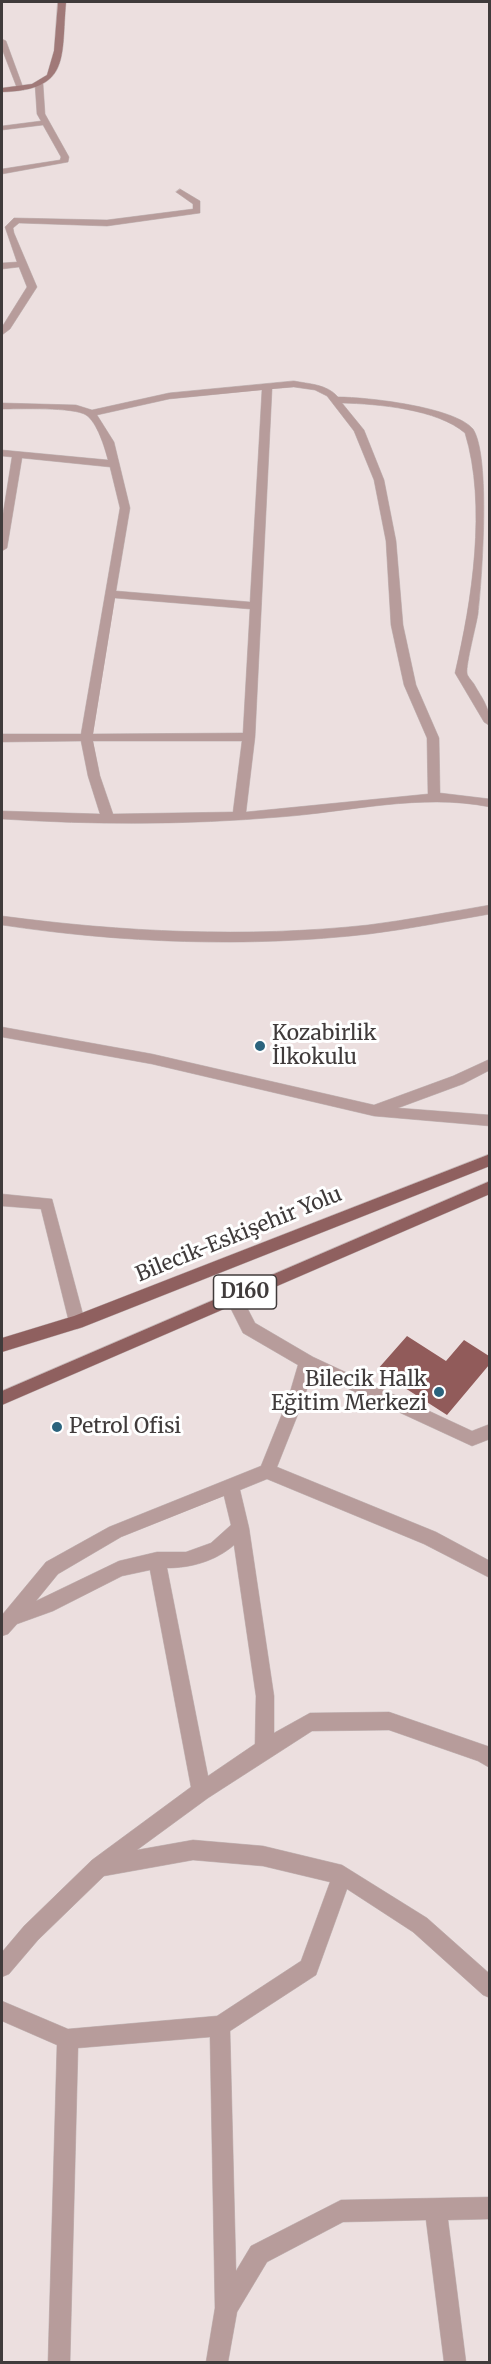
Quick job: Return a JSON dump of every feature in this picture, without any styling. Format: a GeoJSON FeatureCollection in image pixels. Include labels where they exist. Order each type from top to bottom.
{"type":"FeatureCollection","features":[{"type":"Feature","properties":{"kind":"main road","name":"Bilecik-Eskişehir Yolu"},"geometry":{"type":"LineString","coordinates":[[2,1345],[77,1322],[489,1160]]}},
{"type":"Feature","properties":{"kind":"main road","name":"D160"},"geometry":{"type":"LineString","coordinates":[[2,1398],[489,1187]]}},
{"type":"Feature","properties":{"kind":"street"},"geometry":{"type":"LineString","coordinates":[[2,90],[39,84],[50,77],[55,62],[62,2]]}},
{"type":"Feature","properties":{"kind":"street"},"geometry":{"type":"LineString","coordinates":[[2,41],[3,53],[21,88]]}},
{"type":"Feature","properties":{"kind":"street"},"geometry":{"type":"LineString","coordinates":[[2,172],[64,162],[65,157],[44,123],[40,106],[39,84]]}},
{"type":"Feature","properties":{"kind":"street"},"geometry":{"type":"LineString","coordinates":[[2,129],[44,123]]}},
{"type":"Feature","properties":{"kind":"street"},"geometry":{"type":"LineString","coordinates":[[2,332],[32,287],[10,235],[9,227],[18,220],[106,223],[197,211],[197,204],[180,192]]}},
{"type":"Feature","properties":{"kind":"street"},"geometry":{"type":"LineString","coordinates":[[2,266],[24,264]]}},
{"type":"Feature","properties":{"kind":"street"},"geometry":{"type":"LineString","coordinates":[[2,406],[76,408],[91,413],[169,396],[294,384],[318,388],[330,394],[359,430],[379,480],[391,541],[397,625],[410,685],[433,738],[434,796]]}},
{"type":"Feature","properties":{"kind":"street"},"geometry":{"type":"LineString","coordinates":[[239,816],[249,737],[267,388]]}},
{"type":"Feature","properties":{"kind":"street"},"geometry":{"type":"LineString","coordinates":[[334,400],[373,400],[410,406],[457,423],[470,431],[484,463],[486,518],[473,628],[461,673],[489,722]]}},
{"type":"Feature","properties":{"kind":"street"},"geometry":{"type":"LineString","coordinates":[[91,413],[109,442],[125,508],[86,737],[94,776],[108,818]]}},
{"type":"Feature","properties":{"kind":"street"},"geometry":{"type":"LineString","coordinates":[[2,453],[114,464]]}},
{"type":"Feature","properties":{"kind":"street"},"geometry":{"type":"LineString","coordinates":[[2,548],[18,454]]}},
{"type":"Feature","properties":{"kind":"street"},"geometry":{"type":"LineString","coordinates":[[109,594],[256,606]]}},
{"type":"Feature","properties":{"kind":"street"},"geometry":{"type":"LineString","coordinates":[[2,738],[249,737]]}},
{"type":"Feature","properties":{"kind":"street"},"geometry":{"type":"LineString","coordinates":[[2,815],[108,818],[239,816],[346,807],[406,797],[434,796],[466,797],[489,804]]}},
{"type":"Feature","properties":{"kind":"street"},"geometry":{"type":"LineString","coordinates":[[2,921],[44,928],[181,936],[277,934],[352,931],[489,909]]}},
{"type":"Feature","properties":{"kind":"street"},"geometry":{"type":"LineString","coordinates":[[2,1032],[152,1059],[374,1111],[489,1121]]}},
{"type":"Feature","properties":{"kind":"street"},"geometry":{"type":"LineString","coordinates":[[374,1111],[458,1080],[489,1064]]}},
{"type":"Feature","properties":{"kind":"street"},"geometry":{"type":"LineString","coordinates":[[2,1200],[47,1203],[77,1322]]}},
{"type":"Feature","properties":{"kind":"street"},"geometry":{"type":"LineString","coordinates":[[233,1297],[249,1328],[307,1362],[472,1439],[489,1431]]}},
{"type":"Feature","properties":{"kind":"street"},"geometry":{"type":"LineString","coordinates":[[6,1623],[52,1568],[115,1532],[231,1488],[267,1471],[296,1399],[307,1362]]}},
{"type":"Feature","properties":{"kind":"street"},"geometry":{"type":"LineString","coordinates":[[267,1471],[430,1538],[489,1570]]}},
{"type":"Feature","properties":{"kind":"street"},"geometry":{"type":"LineString","coordinates":[[231,1488],[240,1528],[265,1696],[264,1749]]}},
{"type":"Feature","properties":{"kind":"street"},"geometry":{"type":"LineString","coordinates":[[6,1623],[119,1569],[157,1560],[186,1560],[217,1549],[240,1528]]}},
{"type":"Feature","properties":{"kind":"street"},"geometry":{"type":"LineString","coordinates":[[157,1560],[201,1791]]}},
{"type":"Feature","properties":{"kind":"street"},"geometry":{"type":"LineString","coordinates":[[2,1967],[31,1933],[99,1867],[201,1791],[310,1722],[389,1721],[484,1754],[489,1759]]}},
{"type":"Feature","properties":{"kind":"street"},"geometry":{"type":"LineString","coordinates":[[99,1867],[193,1850],[263,1856],[342,1875],[420,1925],[489,1988]]}},
{"type":"Feature","properties":{"kind":"street"},"geometry":{"type":"LineString","coordinates":[[2,2011],[68,2039],[220,2026],[309,1968],[342,1875]]}},
{"type":"Feature","properties":{"kind":"street"},"geometry":{"type":"LineString","coordinates":[[217,2362],[226,2308],[220,2026]]}},
{"type":"Feature","properties":{"kind":"street"},"geometry":{"type":"LineString","coordinates":[[59,2362],[68,2039]]}},
{"type":"Feature","properties":{"kind":"street"},"geometry":{"type":"LineString","coordinates":[[226,2308],[259,2254],[341,2211],[489,2208]]}},
{"type":"Feature","properties":{"kind":"street"},"geometry":{"type":"LineString","coordinates":[[436,2209],[454,2362]]}},
{"type":"Feature","properties":{"kind":"building","name":"Bilecik Halk Eğitim Merkezi"},"geometry":{"type":"Polygon","coordinates":[[[407,1336],[446,1361],[464,1340],[489,1356],[489,1365],[447,1415],[377,1370],[407,1336]]]}},
{"type":"Feature","properties":{"kind":"place","name":"Kozabirlik İlkokulu"},"geometry":{"type":"Point","coordinates":[260,1046]}},
{"type":"Feature","properties":{"kind":"place","name":"Bilecik Halk Eğitim Merkezi"},"geometry":{"type":"Point","coordinates":[439,1392]}},
{"type":"Feature","properties":{"kind":"place","name":"Petrol Ofisi"},"geometry":{"type":"Point","coordinates":[57,1427]}}]}
